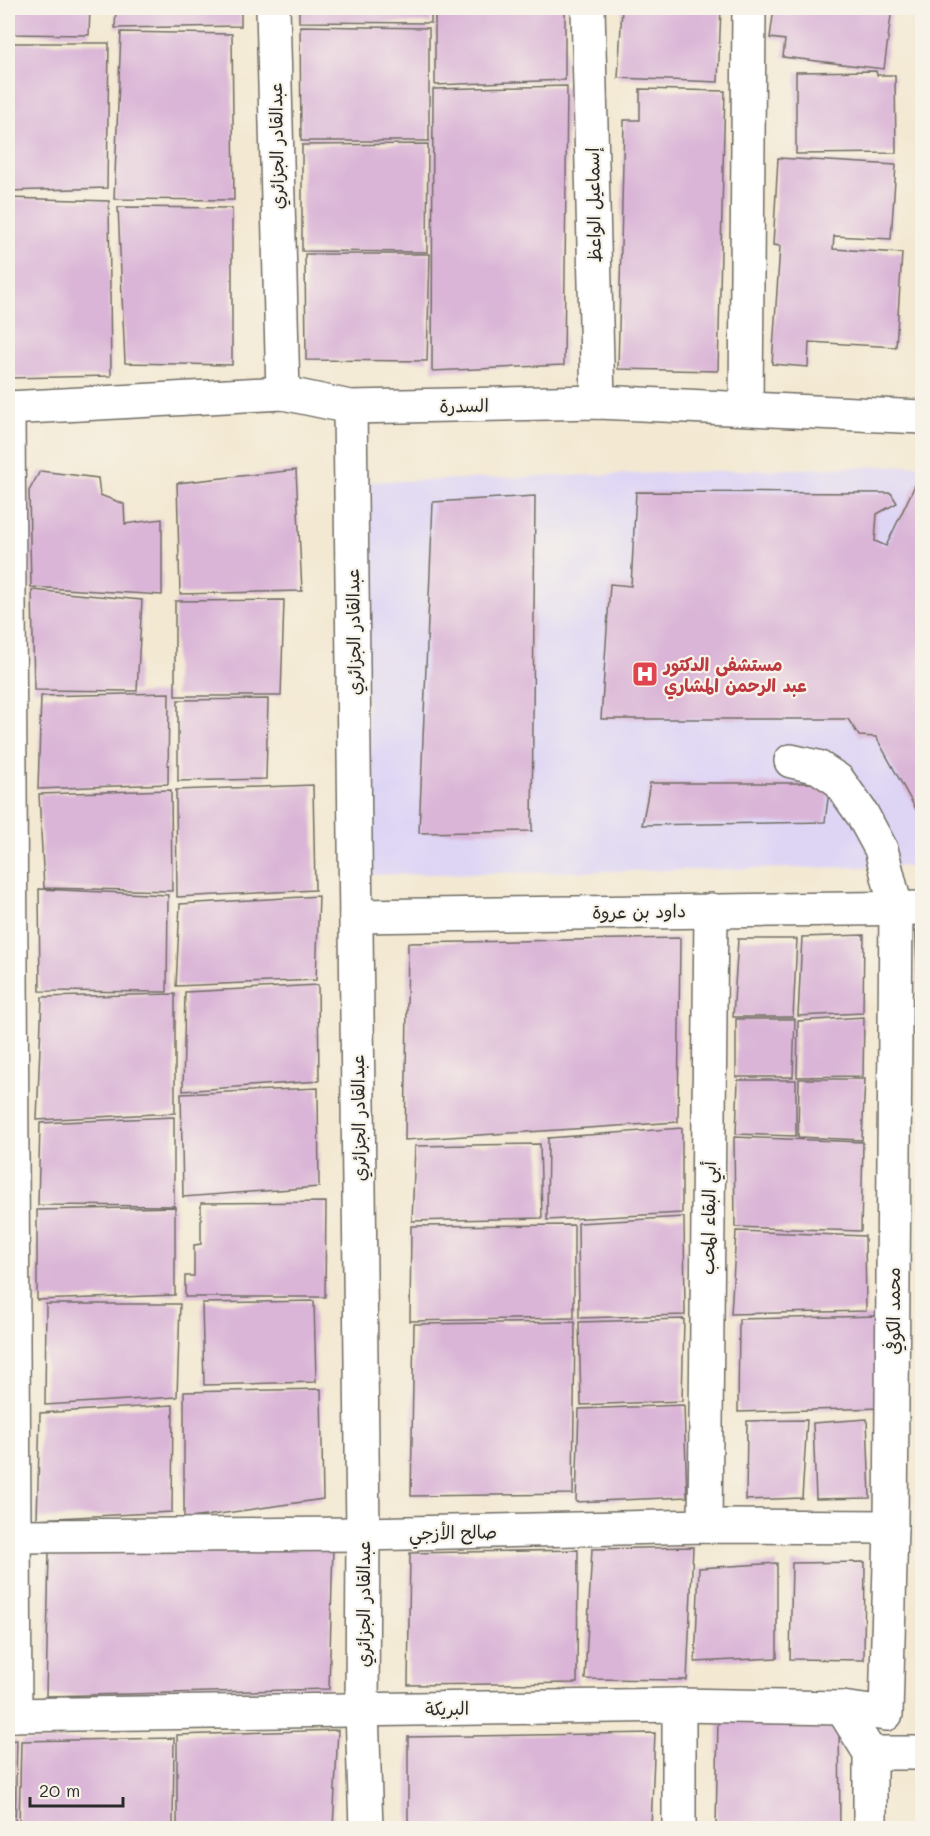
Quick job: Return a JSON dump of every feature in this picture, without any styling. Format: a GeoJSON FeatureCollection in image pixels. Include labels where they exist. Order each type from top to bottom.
{"type":"FeatureCollection","features":[{"type":"Feature","properties":{"kind":"street","name":"عبدالقادر الجزائري"},"geometry":{"type":"LineString","coordinates":[[273,8],[283,393]]}},
{"type":"Feature","properties":{"kind":"street","name":"إسماعيل الواعظ"},"geometry":{"type":"LineString","coordinates":[[588,8],[598,402]]}},
{"type":"Feature","properties":{"kind":"street"},"geometry":{"type":"LineString","coordinates":[[747,408],[749,8]]}},
{"type":"Feature","properties":{"kind":"street","name":"السدرة"},"geometry":{"type":"LineString","coordinates":[[8,407],[283,393],[350,407],[598,402],[922,417]]}},
{"type":"Feature","properties":{"kind":"street"},"geometry":{"type":"LineString","coordinates":[[8,407],[10,1075],[15,1536],[11,1715]]}},
{"type":"Feature","properties":{"kind":"street","name":"عبدالقادر الجزائري"},"geometry":{"type":"LineString","coordinates":[[350,407],[363,1534],[362,1710],[366,1828]]}},
{"type":"Feature","properties":{"kind":"street","name":"محمد الكوفي"},"geometry":{"type":"LineString","coordinates":[[791,761],[818,767],[838,780],[862,814],[909,908],[886,1714]]}},
{"type":"Feature","properties":{"kind":"street","name":"داود بن عروة"},"geometry":{"type":"LineString","coordinates":[[356,916],[909,908]]}},
{"type":"Feature","properties":{"kind":"street","name":"أبي البقاء المحب"},"geometry":{"type":"LineString","coordinates":[[705,1526],[711,910]]}},
{"type":"Feature","properties":{"kind":"street","name":"صالح الأزجي"},"geometry":{"type":"LineString","coordinates":[[15,1536],[363,1534],[705,1526],[891,1527]]}},
{"type":"Feature","properties":{"kind":"street"},"geometry":{"type":"LineString","coordinates":[[679,1705],[679,1828]]}},
{"type":"Feature","properties":{"kind":"street","name":"البريكة"},"geometry":{"type":"LineString","coordinates":[[11,1715],[679,1705],[842,1708],[886,1714]]}},
{"type":"Feature","properties":{"kind":"street"},"geometry":{"type":"LineString","coordinates":[[842,1708],[870,1753],[870,1828]]}},
{"type":"Feature","properties":{"kind":"street"},"geometry":{"type":"LineString","coordinates":[[870,1753],[922,1753]]}},
{"type":"Feature","properties":{"kind":"shaded area","name":"مستشفى الدكتور عبد الرحمن المشاري"},"geometry":{"type":"Polygon","coordinates":[[[922,465],[922,866],[368,875],[367,482],[922,465]]]}},
{"type":"Feature","properties":{"kind":"building"},"geometry":{"type":"Polygon","coordinates":[[[8,8],[90,8],[89,35],[8,34],[8,8]]]}},
{"type":"Feature","properties":{"kind":"building"},"geometry":{"type":"Polygon","coordinates":[[[116,8],[241,8],[241,26],[115,28],[116,8]]]}},
{"type":"Feature","properties":{"kind":"building"},"geometry":{"type":"Polygon","coordinates":[[[299,8],[431,8],[431,23],[299,22],[299,8]]]}},
{"type":"Feature","properties":{"kind":"building"},"geometry":{"type":"Polygon","coordinates":[[[435,8],[565,8],[565,80],[435,85],[435,8]]]}},
{"type":"Feature","properties":{"kind":"building"},"geometry":{"type":"Polygon","coordinates":[[[622,8],[721,8],[718,82],[618,78],[622,8]]]}},
{"type":"Feature","properties":{"kind":"building"},"geometry":{"type":"Polygon","coordinates":[[[774,8],[892,8],[884,69],[783,57],[785,40],[770,38],[774,8]]]}},
{"type":"Feature","properties":{"kind":"building"},"geometry":{"type":"Polygon","coordinates":[[[300,26],[429,28],[429,141],[301,141],[300,26]]]}},
{"type":"Feature","properties":{"kind":"building"},"geometry":{"type":"Polygon","coordinates":[[[121,32],[232,34],[234,200],[114,199],[121,32]]]}},
{"type":"Feature","properties":{"kind":"building"},"geometry":{"type":"Polygon","coordinates":[[[8,43],[109,43],[107,188],[8,191],[8,43]]]}},
{"type":"Feature","properties":{"kind":"building"},"geometry":{"type":"Polygon","coordinates":[[[876,71],[877,75],[895,75],[896,153],[796,154],[796,72],[876,71]]]}},
{"type":"Feature","properties":{"kind":"building"},"geometry":{"type":"Polygon","coordinates":[[[567,86],[564,365],[432,371],[433,89],[567,86]]]}},
{"type":"Feature","properties":{"kind":"building"},"geometry":{"type":"Polygon","coordinates":[[[640,89],[725,91],[718,371],[618,369],[624,120],[640,120],[640,89]]]}},
{"type":"Feature","properties":{"kind":"building"},"geometry":{"type":"Polygon","coordinates":[[[428,144],[427,252],[302,251],[302,145],[428,144]]]}},
{"type":"Feature","properties":{"kind":"building"},"geometry":{"type":"Polygon","coordinates":[[[778,158],[896,165],[891,239],[834,236],[833,249],[902,253],[896,347],[809,342],[808,367],[772,364],[780,246],[773,245],[778,158]]]}},
{"type":"Feature","properties":{"kind":"building"},"geometry":{"type":"Polygon","coordinates":[[[8,198],[109,201],[111,376],[8,378],[8,198]]]}},
{"type":"Feature","properties":{"kind":"building"},"geometry":{"type":"Polygon","coordinates":[[[118,207],[232,208],[232,365],[125,363],[118,207]]]}},
{"type":"Feature","properties":{"kind":"building"},"geometry":{"type":"Polygon","coordinates":[[[305,254],[430,254],[427,361],[306,360],[305,254]]]}},
{"type":"Feature","properties":{"kind":"building"},"geometry":{"type":"Polygon","coordinates":[[[296,470],[302,591],[180,594],[177,483],[296,470]]]}},
{"type":"Feature","properties":{"kind":"building"},"geometry":{"type":"Polygon","coordinates":[[[40,471],[98,478],[100,495],[124,504],[125,524],[162,519],[162,595],[31,587],[29,491],[40,471]]]}},
{"type":"Feature","properties":{"kind":"building"},"geometry":{"type":"Polygon","coordinates":[[[916,483],[922,484],[922,813],[918,813],[876,737],[859,736],[848,719],[601,719],[610,584],[631,586],[636,492],[891,493],[897,503],[877,514],[875,541],[886,546],[916,483]]]}},
{"type":"Feature","properties":{"kind":"building"},"geometry":{"type":"Polygon","coordinates":[[[535,496],[532,831],[419,833],[433,502],[535,496]]]}},
{"type":"Feature","properties":{"kind":"building"},"geometry":{"type":"Polygon","coordinates":[[[32,590],[142,600],[137,691],[34,690],[32,590]]]}},
{"type":"Feature","properties":{"kind":"building"},"geometry":{"type":"Polygon","coordinates":[[[284,600],[281,696],[175,696],[175,601],[284,600]]]}},
{"type":"Feature","properties":{"kind":"building"},"geometry":{"type":"Polygon","coordinates":[[[169,693],[168,784],[38,789],[41,696],[169,693]]]}},
{"type":"Feature","properties":{"kind":"building"},"geometry":{"type":"Polygon","coordinates":[[[268,699],[266,779],[178,781],[178,700],[268,699]]]}},
{"type":"Feature","properties":{"kind":"building"},"geometry":{"type":"Polygon","coordinates":[[[650,783],[830,783],[825,822],[642,825],[650,783]]]}},
{"type":"Feature","properties":{"kind":"building"},"geometry":{"type":"Polygon","coordinates":[[[313,785],[315,890],[177,897],[176,790],[313,785]]]}},
{"type":"Feature","properties":{"kind":"building"},"geometry":{"type":"Polygon","coordinates":[[[171,790],[172,891],[44,888],[39,794],[171,790]]]}},
{"type":"Feature","properties":{"kind":"building"},"geometry":{"type":"Polygon","coordinates":[[[39,889],[168,895],[167,992],[40,991],[39,889]]]}},
{"type":"Feature","properties":{"kind":"building"},"geometry":{"type":"Polygon","coordinates":[[[319,896],[316,980],[176,986],[180,904],[319,896]]]}},
{"type":"Feature","properties":{"kind":"building"},"geometry":{"type":"Polygon","coordinates":[[[915,922],[922,922],[922,1051],[921,1051],[915,922]]]}},
{"type":"Feature","properties":{"kind":"building"},"geometry":{"type":"Polygon","coordinates":[[[864,935],[863,1013],[798,1016],[802,937],[864,935]]]}},
{"type":"Feature","properties":{"kind":"building"},"geometry":{"type":"Polygon","coordinates":[[[680,938],[678,1122],[405,1140],[408,943],[680,938]]]}},
{"type":"Feature","properties":{"kind":"building"},"geometry":{"type":"Polygon","coordinates":[[[738,939],[797,939],[793,1017],[733,1017],[738,939]]]}},
{"type":"Feature","properties":{"kind":"building"},"geometry":{"type":"Polygon","coordinates":[[[318,985],[319,1081],[183,1091],[185,992],[318,985]]]}},
{"type":"Feature","properties":{"kind":"building"},"geometry":{"type":"Polygon","coordinates":[[[175,994],[175,1113],[37,1120],[42,997],[175,994]]]}},
{"type":"Feature","properties":{"kind":"building"},"geometry":{"type":"Polygon","coordinates":[[[864,1017],[863,1076],[797,1077],[798,1021],[864,1017]]]}},
{"type":"Feature","properties":{"kind":"building"},"geometry":{"type":"Polygon","coordinates":[[[736,1019],[795,1019],[793,1077],[736,1077],[736,1019]]]}},
{"type":"Feature","properties":{"kind":"building"},"geometry":{"type":"Polygon","coordinates":[[[799,1079],[865,1079],[862,1140],[798,1137],[799,1079]]]}},
{"type":"Feature","properties":{"kind":"building"},"geometry":{"type":"Polygon","coordinates":[[[738,1080],[796,1080],[796,1136],[736,1134],[738,1080]]]}},
{"type":"Feature","properties":{"kind":"building"},"geometry":{"type":"Polygon","coordinates":[[[318,1088],[319,1187],[183,1197],[181,1094],[318,1088]]]}},
{"type":"Feature","properties":{"kind":"building"},"geometry":{"type":"Polygon","coordinates":[[[174,1117],[174,1206],[38,1205],[40,1123],[174,1117]]]}},
{"type":"Feature","properties":{"kind":"building"},"geometry":{"type":"Polygon","coordinates":[[[682,1128],[682,1213],[547,1220],[548,1138],[682,1128]]]}},
{"type":"Feature","properties":{"kind":"building"},"geometry":{"type":"Polygon","coordinates":[[[734,1137],[863,1142],[861,1231],[735,1227],[734,1137]]]}},
{"type":"Feature","properties":{"kind":"building"},"geometry":{"type":"Polygon","coordinates":[[[540,1144],[542,1218],[412,1221],[415,1146],[540,1144]]]}},
{"type":"Feature","properties":{"kind":"building"},"geometry":{"type":"Polygon","coordinates":[[[326,1202],[325,1297],[185,1297],[185,1276],[194,1276],[194,1245],[201,1244],[201,1203],[326,1202]]]}},
{"type":"Feature","properties":{"kind":"building"},"geometry":{"type":"Polygon","coordinates":[[[175,1207],[175,1295],[37,1300],[37,1210],[175,1207]]]}},
{"type":"Feature","properties":{"kind":"building"},"geometry":{"type":"Polygon","coordinates":[[[684,1217],[685,1315],[579,1318],[578,1223],[684,1217]]]}},
{"type":"Feature","properties":{"kind":"building"},"geometry":{"type":"Polygon","coordinates":[[[574,1225],[574,1318],[410,1321],[411,1226],[574,1225]]]}},
{"type":"Feature","properties":{"kind":"building"},"geometry":{"type":"Polygon","coordinates":[[[736,1231],[865,1236],[866,1311],[731,1314],[736,1231]]]}},
{"type":"Feature","properties":{"kind":"building"},"geometry":{"type":"Polygon","coordinates":[[[314,1301],[316,1382],[204,1385],[202,1303],[314,1301]]]}},
{"type":"Feature","properties":{"kind":"building"},"geometry":{"type":"Polygon","coordinates":[[[46,1304],[180,1304],[177,1397],[45,1405],[46,1304]]]}},
{"type":"Feature","properties":{"kind":"building"},"geometry":{"type":"Polygon","coordinates":[[[879,1316],[883,1408],[738,1412],[739,1319],[879,1316]]]}},
{"type":"Feature","properties":{"kind":"building"},"geometry":{"type":"Polygon","coordinates":[[[684,1319],[682,1401],[581,1405],[579,1322],[684,1319]]]}},
{"type":"Feature","properties":{"kind":"building"},"geometry":{"type":"Polygon","coordinates":[[[575,1322],[573,1494],[411,1496],[414,1324],[575,1322]]]}},
{"type":"Feature","properties":{"kind":"building"},"geometry":{"type":"Polygon","coordinates":[[[321,1389],[323,1499],[184,1519],[184,1392],[321,1389]]]}},
{"type":"Feature","properties":{"kind":"building"},"geometry":{"type":"Polygon","coordinates":[[[173,1405],[172,1512],[37,1519],[40,1413],[173,1405]]]}},
{"type":"Feature","properties":{"kind":"building"},"geometry":{"type":"Polygon","coordinates":[[[684,1405],[687,1497],[576,1502],[579,1409],[684,1405]]]}},
{"type":"Feature","properties":{"kind":"building"},"geometry":{"type":"Polygon","coordinates":[[[867,1419],[870,1498],[816,1499],[813,1423],[867,1419]]]}},
{"type":"Feature","properties":{"kind":"building"},"geometry":{"type":"Polygon","coordinates":[[[807,1420],[802,1498],[746,1500],[747,1421],[807,1420]]]}},
{"type":"Feature","properties":{"kind":"building"},"geometry":{"type":"Polygon","coordinates":[[[333,1547],[329,1689],[46,1696],[49,1551],[333,1547]]]}},
{"type":"Feature","properties":{"kind":"building"},"geometry":{"type":"Polygon","coordinates":[[[693,1547],[687,1680],[585,1679],[592,1549],[693,1547]]]}},
{"type":"Feature","properties":{"kind":"building"},"geometry":{"type":"Polygon","coordinates":[[[578,1550],[577,1683],[408,1685],[410,1553],[578,1550]]]}},
{"type":"Feature","properties":{"kind":"building"},"geometry":{"type":"Polygon","coordinates":[[[865,1562],[864,1660],[790,1659],[792,1563],[865,1562]]]}},
{"type":"Feature","properties":{"kind":"building"},"geometry":{"type":"Polygon","coordinates":[[[777,1563],[777,1658],[695,1662],[699,1568],[777,1563]]]}},
{"type":"Feature","properties":{"kind":"building"},"geometry":{"type":"Polygon","coordinates":[[[718,1718],[839,1718],[840,1828],[716,1828],[718,1718]]]}},
{"type":"Feature","properties":{"kind":"building"},"geometry":{"type":"Polygon","coordinates":[[[338,1730],[333,1828],[177,1828],[177,1735],[338,1730]]]}},
{"type":"Feature","properties":{"kind":"building"},"geometry":{"type":"Polygon","coordinates":[[[655,1733],[651,1828],[408,1828],[408,1737],[655,1733]]]}},
{"type":"Feature","properties":{"kind":"building"},"geometry":{"type":"Polygon","coordinates":[[[174,1738],[173,1828],[19,1828],[21,1741],[174,1738]]]}},
{"type":"Feature","properties":{"kind":"building"},"geometry":{"type":"Polygon","coordinates":[[[17,1740],[15,1828],[8,1828],[8,1741],[17,1740]]]}},
{"type":"Feature","properties":{"kind":"place","name":"مستشفى الدكتور عبد الرحمن المشاري"},"geometry":{"type":"Point","coordinates":[645,674]}}]}
